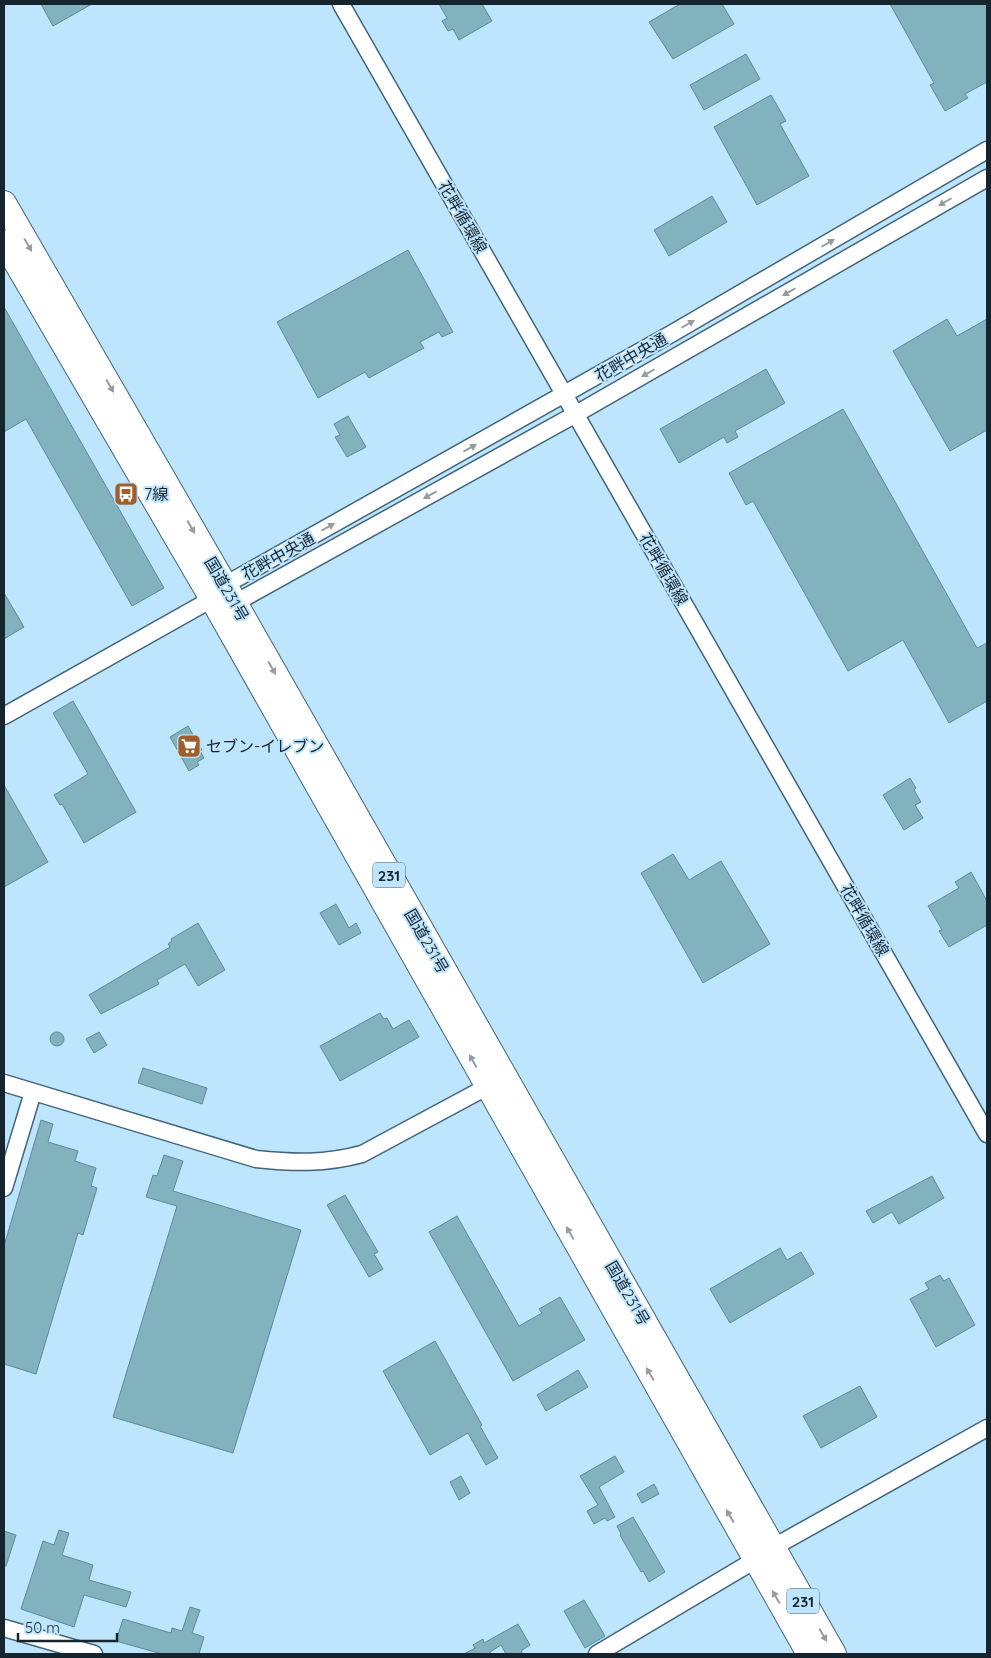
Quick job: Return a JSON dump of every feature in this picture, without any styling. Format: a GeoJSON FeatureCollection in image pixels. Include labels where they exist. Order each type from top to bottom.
{"type":"FeatureCollection","features":[{"type":"Feature","properties":{"kind":"highway","name":"国道231号"},"geometry":{"type":"LineString","coordinates":[[4,203],[496,1082],[764,1553],[834,1654]]}},
{"type":"Feature","properties":{"kind":"highway","name":"国道231号"},"geometry":{"type":"LineString","coordinates":[[4,242],[224,596]]}},
{"type":"Feature","properties":{"kind":"highway","name":"国道231号"},"geometry":{"type":"LineString","coordinates":[[764,1553],[809,1654]]}},
{"type":"Feature","properties":{"kind":"street","name":"花畔循環線"},"geometry":{"type":"LineString","coordinates":[[341,4],[987,1134]]}},
{"type":"Feature","properties":{"kind":"street","name":"花畔中央通"},"geometry":{"type":"LineString","coordinates":[[224,596],[987,150]]}},
{"type":"Feature","properties":{"kind":"street","name":"花畔中央通"},"geometry":{"type":"LineString","coordinates":[[224,596],[576,414],[987,178]]}},
{"type":"Feature","properties":{"kind":"street"},"geometry":{"type":"LineString","coordinates":[[4,716],[224,596]]}},
{"type":"Feature","properties":{"kind":"street"},"geometry":{"type":"LineString","coordinates":[[4,1083],[256,1159],[314,1163],[340,1160],[362,1154],[496,1082]]}},
{"type":"Feature","properties":{"kind":"street"},"geometry":{"type":"LineString","coordinates":[[4,1188],[33,1092]]}},
{"type":"Feature","properties":{"kind":"street"},"geometry":{"type":"LineString","coordinates":[[597,1654],[764,1553],[987,1428]]}},
{"type":"Feature","properties":{"kind":"street"},"geometry":{"type":"LineString","coordinates":[[4,1628],[94,1654]]}},
{"type":"Feature","properties":{"kind":"building"},"geometry":{"type":"Polygon","coordinates":[[[41,4],[92,4],[53,26],[41,4]]]}},
{"type":"Feature","properties":{"kind":"building"},"geometry":{"type":"Polygon","coordinates":[[[439,4],[482,4],[492,21],[459,40],[453,29],[448,31],[442,21],[447,18],[439,4]]]}},
{"type":"Feature","properties":{"kind":"building"},"geometry":{"type":"Polygon","coordinates":[[[680,4],[722,4],[734,24],[673,59],[649,22],[680,4]]]}},
{"type":"Feature","properties":{"kind":"building"},"geometry":{"type":"Polygon","coordinates":[[[890,4],[987,4],[987,82],[965,94],[968,98],[945,111],[930,85],[934,83],[890,4]]]}},
{"type":"Feature","properties":{"kind":"building"},"geometry":{"type":"Polygon","coordinates":[[[746,54],[760,79],[704,110],[690,85],[746,54]]]}},
{"type":"Feature","properties":{"kind":"building"},"geometry":{"type":"Polygon","coordinates":[[[771,95],[786,121],[780,124],[809,176],[757,205],[714,127],[771,95]]]}},
{"type":"Feature","properties":{"kind":"building"},"geometry":{"type":"Polygon","coordinates":[[[712,196],[727,222],[669,256],[654,230],[712,196]]]}},
{"type":"Feature","properties":{"kind":"building"},"geometry":{"type":"Polygon","coordinates":[[[408,250],[453,332],[442,337],[439,332],[420,342],[424,348],[369,378],[365,372],[318,398],[277,322],[408,250]]]}},
{"type":"Feature","properties":{"kind":"building"},"geometry":{"type":"Polygon","coordinates":[[[4,307],[164,588],[132,606],[26,419],[4,432],[4,307]]]}},
{"type":"Feature","properties":{"kind":"building"},"geometry":{"type":"Polygon","coordinates":[[[947,319],[957,336],[987,319],[987,430],[950,451],[893,351],[947,319]]]}},
{"type":"Feature","properties":{"kind":"building"},"geometry":{"type":"Polygon","coordinates":[[[766,369],[785,403],[735,431],[738,437],[727,443],[724,437],[679,463],[660,429],[766,369]]]}},
{"type":"Feature","properties":{"kind":"building"},"geometry":{"type":"Polygon","coordinates":[[[843,409],[977,648],[987,643],[987,701],[949,723],[903,640],[848,671],[753,501],[746,505],[729,473],[843,409]]]}},
{"type":"Feature","properties":{"kind":"building"},"geometry":{"type":"Polygon","coordinates":[[[348,416],[366,447],[347,457],[335,437],[340,435],[334,424],[348,416]]]}},
{"type":"Feature","properties":{"kind":"building"},"geometry":{"type":"Polygon","coordinates":[[[4,593],[24,627],[4,639],[4,593]]]}},
{"type":"Feature","properties":{"kind":"building"},"geometry":{"type":"Polygon","coordinates":[[[73,701],[136,812],[84,843],[62,804],[60,805],[54,795],[88,774],[53,713],[73,701]]]}},
{"type":"Feature","properties":{"kind":"building"},"geometry":{"type":"Polygon","coordinates":[[[188,726],[202,750],[200,751],[204,758],[197,762],[199,765],[189,771],[170,737],[188,726]]]}},
{"type":"Feature","properties":{"kind":"building"},"geometry":{"type":"Polygon","coordinates":[[[910,778],[921,802],[915,805],[923,818],[904,830],[883,795],[910,778]]]}},
{"type":"Feature","properties":{"kind":"building"},"geometry":{"type":"Polygon","coordinates":[[[4,785],[48,862],[4,887],[4,785]]]}},
{"type":"Feature","properties":{"kind":"building"},"geometry":{"type":"Polygon","coordinates":[[[673,854],[689,880],[721,861],[770,944],[703,983],[641,873],[673,854]]]}},
{"type":"Feature","properties":{"kind":"building"},"geometry":{"type":"Polygon","coordinates":[[[971,872],[987,901],[987,925],[949,947],[939,931],[942,930],[928,906],[959,888],[955,882],[971,872]]]}},
{"type":"Feature","properties":{"kind":"building"},"geometry":{"type":"Polygon","coordinates":[[[336,904],[349,928],[356,923],[361,933],[339,945],[320,913],[336,904]]]}},
{"type":"Feature","properties":{"kind":"building"},"geometry":{"type":"Polygon","coordinates":[[[198,923],[225,970],[198,986],[185,964],[157,980],[159,984],[101,1014],[89,995],[170,947],[168,944],[172,941],[171,939],[198,923]]]}},
{"type":"Feature","properties":{"kind":"building"},"geometry":{"type":"Polygon","coordinates":[[[380,1013],[384,1019],[387,1018],[393,1029],[409,1020],[419,1037],[340,1081],[320,1046],[380,1013]]]}},
{"type":"Feature","properties":{"kind":"building"},"geometry":{"type":"Polygon","coordinates":[[[57,1032],[62,1034],[64,1039],[62,1044],[57,1046],[52,1044],[50,1039],[52,1034],[57,1032]]]}},
{"type":"Feature","properties":{"kind":"building"},"geometry":{"type":"Polygon","coordinates":[[[99,1032],[107,1045],[94,1053],[86,1039],[99,1032]]]}},
{"type":"Feature","properties":{"kind":"building"},"geometry":{"type":"Polygon","coordinates":[[[143,1068],[207,1088],[202,1104],[138,1083],[143,1068]]]}},
{"type":"Feature","properties":{"kind":"building"},"geometry":{"type":"Polygon","coordinates":[[[41,1120],[53,1124],[48,1142],[78,1151],[75,1161],[96,1168],[91,1186],[97,1188],[83,1235],[78,1233],[36,1374],[4,1364],[4,1246],[41,1120]]]}},
{"type":"Feature","properties":{"kind":"building"},"geometry":{"type":"Polygon","coordinates":[[[164,1155],[183,1161],[173,1191],[301,1230],[233,1453],[113,1417],[177,1206],[146,1197],[153,1175],[157,1176],[164,1155]]]}},
{"type":"Feature","properties":{"kind":"building"},"geometry":{"type":"Polygon","coordinates":[[[932,1176],[944,1198],[899,1224],[892,1212],[873,1223],[866,1211],[932,1176]]]}},
{"type":"Feature","properties":{"kind":"building"},"geometry":{"type":"Polygon","coordinates":[[[345,1195],[378,1252],[374,1254],[383,1269],[369,1277],[327,1205],[345,1195]]]}},
{"type":"Feature","properties":{"kind":"building"},"geometry":{"type":"Polygon","coordinates":[[[457,1216],[519,1326],[542,1313],[539,1309],[560,1297],[585,1340],[513,1381],[429,1232],[457,1216]]]}},
{"type":"Feature","properties":{"kind":"building"},"geometry":{"type":"Polygon","coordinates":[[[780,1248],[787,1260],[801,1252],[814,1274],[730,1323],[710,1289],[780,1248]]]}},
{"type":"Feature","properties":{"kind":"building"},"geometry":{"type":"Polygon","coordinates":[[[940,1275],[944,1281],[949,1278],[975,1325],[936,1347],[910,1299],[929,1289],[925,1283],[940,1275]]]}},
{"type":"Feature","properties":{"kind":"building"},"geometry":{"type":"Polygon","coordinates":[[[435,1341],[482,1425],[480,1426],[498,1458],[486,1465],[468,1433],[430,1455],[383,1371],[435,1341]]]}},
{"type":"Feature","properties":{"kind":"building"},"geometry":{"type":"Polygon","coordinates":[[[578,1370],[588,1387],[546,1411],[537,1395],[578,1370]]]}},
{"type":"Feature","properties":{"kind":"building"},"geometry":{"type":"Polygon","coordinates":[[[860,1386],[877,1417],[821,1448],[803,1416],[860,1386]]]}},
{"type":"Feature","properties":{"kind":"building"},"geometry":{"type":"Polygon","coordinates":[[[615,1456],[624,1472],[599,1487],[615,1517],[607,1521],[605,1518],[594,1524],[587,1511],[598,1505],[580,1476],[615,1456]]]}},
{"type":"Feature","properties":{"kind":"building"},"geometry":{"type":"Polygon","coordinates":[[[461,1476],[470,1493],[459,1500],[450,1482],[461,1476]]]}},
{"type":"Feature","properties":{"kind":"building"},"geometry":{"type":"Polygon","coordinates":[[[654,1484],[659,1494],[642,1503],[637,1494],[654,1484]]]}},
{"type":"Feature","properties":{"kind":"building"},"geometry":{"type":"Polygon","coordinates":[[[633,1517],[665,1572],[649,1582],[643,1571],[641,1572],[620,1535],[617,1526],[633,1517]]]}},
{"type":"Feature","properties":{"kind":"building"},"geometry":{"type":"Polygon","coordinates":[[[59,1530],[69,1533],[62,1555],[93,1565],[89,1580],[131,1592],[126,1607],[84,1595],[74,1627],[21,1609],[43,1541],[54,1545],[59,1530]]]}},
{"type":"Feature","properties":{"kind":"building"},"geometry":{"type":"Polygon","coordinates":[[[4,1531],[16,1535],[6,1566],[4,1566],[4,1531]]]}},
{"type":"Feature","properties":{"kind":"building"},"geometry":{"type":"Polygon","coordinates":[[[584,1600],[605,1636],[585,1648],[564,1611],[584,1600]]]}},
{"type":"Feature","properties":{"kind":"building"},"geometry":{"type":"Polygon","coordinates":[[[190,1607],[200,1610],[192,1633],[204,1637],[199,1654],[162,1654],[116,1641],[123,1619],[171,1633],[172,1628],[182,1631],[190,1607]]]}},
{"type":"Feature","properties":{"kind":"building"},"geometry":{"type":"Polygon","coordinates":[[[518,1624],[530,1645],[521,1651],[523,1654],[506,1654],[501,1645],[490,1652],[491,1654],[464,1654],[475,1648],[473,1645],[483,1639],[484,1643],[518,1624]]]}},
{"type":"Feature","properties":{"kind":"place","name":"7線"},"geometry":{"type":"Point","coordinates":[126,494]}},
{"type":"Feature","properties":{"kind":"place","name":"セブン-イレブン"},"geometry":{"type":"Point","coordinates":[189,746]}}]}
